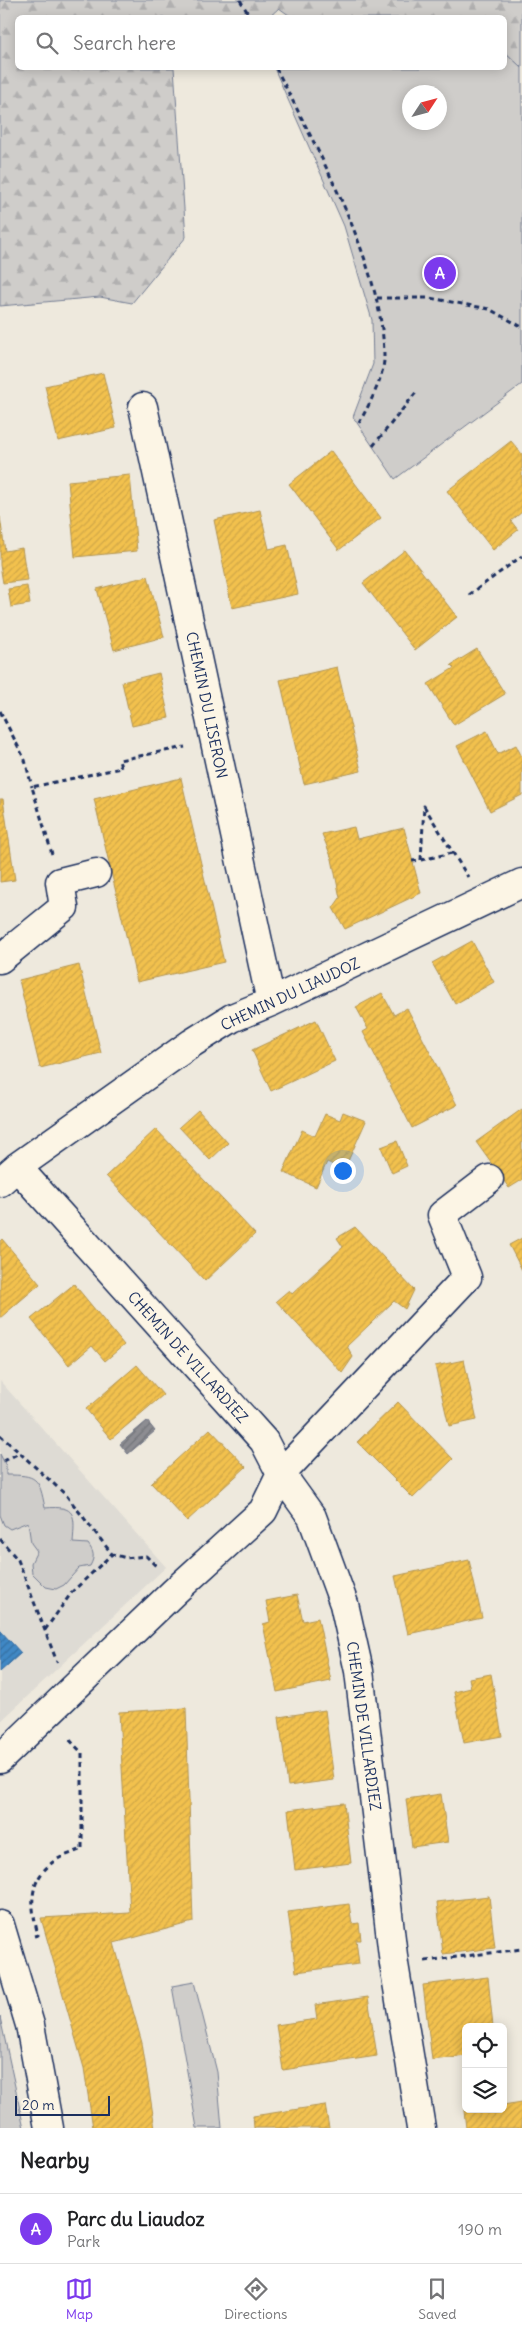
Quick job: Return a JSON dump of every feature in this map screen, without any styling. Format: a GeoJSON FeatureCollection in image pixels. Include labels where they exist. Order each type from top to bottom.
{"type":"FeatureCollection","features":[{"type":"Feature","properties":{"kind":"street","name":"CHEMIN DU LISERON"},"geometry":{"type":"LineString","coordinates":[[143,407],[271,1002]]}},
{"type":"Feature","properties":{"kind":"street"},"geometry":{"type":"LineString","coordinates":[[0,959],[64,907],[60,882],[96,873]]}},
{"type":"Feature","properties":{"kind":"street","name":"CHEMIN DU LIAUDOZ"},"geometry":{"type":"LineString","coordinates":[[8,1174],[192,1043],[232,1018],[271,1002],[522,883]]}},
{"type":"Feature","properties":{"kind":"street","name":"CHEMIN DE VILLARDIEZ"},"geometry":{"type":"LineString","coordinates":[[8,1174],[264,1441],[281,1474],[312,1517],[344,1604],[359,1671],[394,1964],[422,2128]]}},
{"type":"Feature","properties":{"kind":"street"},"geometry":{"type":"LineString","coordinates":[[0,1759],[175,1591],[263,1511],[281,1474],[467,1277],[442,1215],[489,1179]]}},
{"type":"Feature","properties":{"kind":"street"},"geometry":{"type":"LineString","coordinates":[[0,1926],[30,2025],[49,2128]]}},
{"type":"Feature","properties":{"kind":"path"},"geometry":{"type":"LineString","coordinates":[[240,0],[248,15]]}},
{"type":"Feature","properties":{"kind":"path"},"geometry":{"type":"LineString","coordinates":[[277,70],[348,217],[378,298],[384,362],[371,402],[359,423]]}},
{"type":"Feature","properties":{"kind":"path"},"geometry":{"type":"LineString","coordinates":[[378,298],[430,298],[489,309],[522,327]]}},
{"type":"Feature","properties":{"kind":"path"},"geometry":{"type":"LineString","coordinates":[[373,446],[418,390]]}},
{"type":"Feature","properties":{"kind":"path"},"geometry":{"type":"LineString","coordinates":[[469,595],[522,556]]}},
{"type":"Feature","properties":{"kind":"path"},"geometry":{"type":"LineString","coordinates":[[0,711],[25,760],[60,882]]}},
{"type":"Feature","properties":{"kind":"path"},"geometry":{"type":"LineString","coordinates":[[32,788],[121,768],[119,760],[184,745],[187,754]]}},
{"type":"Feature","properties":{"kind":"path"},"geometry":{"type":"LineString","coordinates":[[421,860],[424,806],[470,881]]}},
{"type":"Feature","properties":{"kind":"path"},"geometry":{"type":"LineString","coordinates":[[412,861],[452,853]]}},
{"type":"Feature","properties":{"kind":"path"},"geometry":{"type":"LineString","coordinates":[[0,1435],[66,1495],[112,1554],[126,1558],[146,1556],[159,1569]]}},
{"type":"Feature","properties":{"kind":"path"},"geometry":{"type":"LineString","coordinates":[[4,1461],[20,1453]]}},
{"type":"Feature","properties":{"kind":"path"},"geometry":{"type":"LineString","coordinates":[[0,1539],[18,1560],[58,1665]]}},
{"type":"Feature","properties":{"kind":"path"},"geometry":{"type":"LineString","coordinates":[[45,1631],[72,1592],[112,1554]]}},
{"type":"Feature","properties":{"kind":"path"},"geometry":{"type":"LineString","coordinates":[[30,1937],[38,1935],[31,1906],[38,1879],[54,1862],[82,1849],[82,1753],[63,1732]]}},
{"type":"Feature","properties":{"kind":"path"},"geometry":{"type":"LineString","coordinates":[[394,1964],[522,1949]]}},
{"type":"Feature","properties":{"kind":"shaded area"},"geometry":{"type":"Polygon","coordinates":[[[0,1381],[166,1567],[0,1722],[0,1381]]]}},
{"type":"Feature","properties":{"kind":"green space"},"geometry":{"type":"Polygon","coordinates":[[[0,0],[522,0],[522,68],[507,54],[507,15],[289,15],[279,8],[271,15],[15,15],[15,70],[174,70],[186,237],[132,303],[100,297],[0,306],[0,0]]]}},
{"type":"Feature","properties":{"kind":"green space"},"geometry":{"type":"Polygon","coordinates":[[[507,54],[522,68],[522,384],[395,479],[353,417],[373,364],[372,320],[344,226],[275,70],[507,70],[507,54]]]}},
{"type":"Feature","properties":{"kind":"green space"},"geometry":{"type":"Polygon","coordinates":[[[0,1454],[6,1466],[6,1475],[30,1477],[35,1480],[41,1490],[45,1508],[63,1508],[72,1514],[74,1525],[73,1543],[88,1544],[92,1550],[93,1560],[90,1566],[79,1568],[64,1585],[56,1589],[46,1587],[32,1573],[31,1563],[37,1551],[31,1543],[28,1522],[10,1529],[4,1525],[0,1515],[0,1454]]]}},
{"type":"Feature","properties":{"kind":"green space"},"geometry":{"type":"Polygon","coordinates":[[[194,1982],[217,2072],[222,2128],[197,2128],[172,1986],[194,1982]]]}},
{"type":"Feature","properties":{"kind":"green space"},"geometry":{"type":"Polygon","coordinates":[[[0,2017],[24,2128],[0,2128],[0,2017]]]}},
{"type":"Feature","properties":{"kind":"building: Homes"},"geometry":{"type":"Polygon","coordinates":[[[103,373],[116,428],[58,441],[45,386],[103,373]]]}},
{"type":"Feature","properties":{"kind":"building: Homes"},"geometry":{"type":"Polygon","coordinates":[[[511,441],[522,454],[522,512],[511,521],[518,530],[493,550],[447,491],[511,441]]]}},
{"type":"Feature","properties":{"kind":"building: Homes"},"geometry":{"type":"Polygon","coordinates":[[[331,451],[381,518],[339,550],[289,484],[331,451]]]}},
{"type":"Feature","properties":{"kind":"building: Homes"},"geometry":{"type":"Polygon","coordinates":[[[130,475],[137,551],[75,557],[68,481],[130,475]]]}},
{"type":"Feature","properties":{"kind":"building: Homes"},"geometry":{"type":"Polygon","coordinates":[[[260,510],[269,549],[287,545],[298,594],[232,608],[214,520],[260,510]]]}},
{"type":"Feature","properties":{"kind":"building: Homes"},"geometry":{"type":"Polygon","coordinates":[[[0,517],[5,551],[22,548],[27,580],[3,583],[0,565],[0,517]]]}},
{"type":"Feature","properties":{"kind":"building: Homes"},"geometry":{"type":"Polygon","coordinates":[[[405,550],[457,617],[415,650],[363,583],[405,550]]]}},
{"type":"Feature","properties":{"kind":"building: Homes"},"geometry":{"type":"Polygon","coordinates":[[[148,576],[164,637],[114,650],[97,589],[148,576]]]}},
{"type":"Feature","properties":{"kind":"building: Homes"},"geometry":{"type":"Polygon","coordinates":[[[27,586],[30,604],[11,607],[8,589],[27,586]]]}},
{"type":"Feature","properties":{"kind":"building: Homes"},"geometry":{"type":"Polygon","coordinates":[[[477,649],[505,694],[454,725],[428,684],[454,668],[451,665],[477,649]]]}},
{"type":"Feature","properties":{"kind":"building: Homes"},"geometry":{"type":"Polygon","coordinates":[[[337,667],[361,771],[304,784],[280,680],[337,667]]]}},
{"type":"Feature","properties":{"kind":"building: Homes"},"geometry":{"type":"Polygon","coordinates":[[[159,673],[169,718],[132,726],[122,682],[159,673]]]}},
{"type":"Feature","properties":{"kind":"building: Homes"},"geometry":{"type":"Polygon","coordinates":[[[487,731],[498,754],[516,745],[522,757],[522,795],[490,811],[457,746],[487,731]]]}},
{"type":"Feature","properties":{"kind":"building: Homes"},"geometry":{"type":"Polygon","coordinates":[[[181,778],[224,962],[137,982],[94,799],[181,778]]]}},
{"type":"Feature","properties":{"kind":"building: Homes"},"geometry":{"type":"Polygon","coordinates":[[[0,799],[3,799],[15,880],[0,882],[0,799]]]}},
{"type":"Feature","properties":{"kind":"building: Homes"},"geometry":{"type":"Polygon","coordinates":[[[354,827],[357,839],[404,828],[421,893],[345,929],[333,908],[340,898],[332,859],[322,834],[354,827]]]}},
{"type":"Feature","properties":{"kind":"building: Homes"},"geometry":{"type":"Polygon","coordinates":[[[472,941],[494,982],[455,1004],[432,963],[472,941]]]}},
{"type":"Feature","properties":{"kind":"building: Homes"},"geometry":{"type":"Polygon","coordinates":[[[79,965],[101,1053],[40,1068],[19,980],[79,965]]]}},
{"type":"Feature","properties":{"kind":"building: Homes"},"geometry":{"type":"Polygon","coordinates":[[[382,993],[394,1015],[407,1008],[457,1105],[412,1128],[363,1032],[368,1029],[356,1007],[382,993]]]}},
{"type":"Feature","properties":{"kind":"building: Homes"},"geometry":{"type":"Polygon","coordinates":[[[316,1020],[335,1061],[271,1091],[252,1050],[316,1020]]]}},
{"type":"Feature","properties":{"kind":"building: Homes"},"geometry":{"type":"Polygon","coordinates":[[[522,1109],[522,1180],[509,1188],[476,1142],[522,1109]]]}},
{"type":"Feature","properties":{"kind":"building: Homes"},"geometry":{"type":"Polygon","coordinates":[[[198,1110],[228,1143],[210,1160],[179,1127],[198,1110]]]}},
{"type":"Feature","properties":{"kind":"building: Homes"},"geometry":{"type":"Polygon","coordinates":[[[343,1112],[366,1121],[344,1170],[327,1162],[316,1187],[283,1172],[302,1130],[315,1136],[325,1114],[340,1120],[343,1112]]]}},
{"type":"Feature","properties":{"kind":"building: Homes"},"geometry":{"type":"Polygon","coordinates":[[[156,1129],[255,1234],[205,1281],[106,1176],[156,1129]]]}},
{"type":"Feature","properties":{"kind":"building: Homes"},"geometry":{"type":"Polygon","coordinates":[[[397,1141],[407,1166],[392,1173],[381,1147],[397,1141]]]}},
{"type":"Feature","properties":{"kind":"building: Homes"},"geometry":{"type":"Polygon","coordinates":[[[355,1227],[414,1290],[405,1309],[394,1301],[347,1346],[353,1357],[342,1373],[276,1301],[289,1290],[292,1294],[343,1247],[337,1238],[355,1227]]]}},
{"type":"Feature","properties":{"kind":"building: Homes"},"geometry":{"type":"Polygon","coordinates":[[[522,1238],[522,1270],[509,1245],[522,1238]]]}},
{"type":"Feature","properties":{"kind":"building: Homes"},"geometry":{"type":"Polygon","coordinates":[[[2,1239],[40,1284],[0,1318],[0,1241],[2,1239]]]}},
{"type":"Feature","properties":{"kind":"building: Homes"},"geometry":{"type":"Polygon","coordinates":[[[74,1284],[124,1345],[105,1361],[92,1346],[69,1365],[31,1319],[74,1284]]]}},
{"type":"Feature","properties":{"kind":"building: Homes"},"geometry":{"type":"Polygon","coordinates":[[[464,1360],[477,1420],[449,1426],[435,1366],[464,1360]]]}},
{"type":"Feature","properties":{"kind":"building: Homes"},"geometry":{"type":"Polygon","coordinates":[[[137,1365],[163,1395],[111,1439],[86,1409],[137,1365]]]}},
{"type":"Feature","properties":{"kind":"building: Homes"},"geometry":{"type":"Polygon","coordinates":[[[398,1402],[453,1459],[413,1498],[357,1442],[398,1402]]]}},
{"type":"Feature","properties":{"kind":"building: Homes"},"geometry":{"type":"Polygon","coordinates":[[[210,1429],[246,1467],[187,1521],[151,1483],[210,1429]]]}},
{"type":"Feature","properties":{"kind":"building: Homes"},"geometry":{"type":"Polygon","coordinates":[[[469,1560],[482,1618],[408,1634],[395,1576],[469,1560]]]}},
{"type":"Feature","properties":{"kind":"building: Homes"},"geometry":{"type":"Polygon","coordinates":[[[297,1595],[303,1621],[318,1618],[331,1681],[277,1692],[263,1624],[270,1622],[266,1601],[297,1595]]]}},
{"type":"Feature","properties":{"kind":"building: Homes"},"geometry":{"type":"Polygon","coordinates":[[[491,1674],[502,1736],[464,1743],[454,1692],[471,1688],[469,1678],[491,1674]]]}},
{"type":"Feature","properties":{"kind":"building: Homes"},"geometry":{"type":"Polygon","coordinates":[[[186,1708],[193,1922],[114,1943],[142,2043],[155,2128],[93,2128],[84,2068],[41,1918],[130,1913],[119,1712],[186,1708]]]}},
{"type":"Feature","properties":{"kind":"building: Homes"},"geometry":{"type":"Polygon","coordinates":[[[325,1710],[334,1780],[288,1786],[279,1717],[325,1710]]]}},
{"type":"Feature","properties":{"kind":"building: Homes"},"geometry":{"type":"Polygon","coordinates":[[[441,1794],[448,1842],[412,1847],[406,1799],[441,1794]]]}},
{"type":"Feature","properties":{"kind":"building: Homes"},"geometry":{"type":"Polygon","coordinates":[[[344,1803],[351,1863],[295,1870],[288,1810],[344,1803]]]}},
{"type":"Feature","properties":{"kind":"building: Homes"},"geometry":{"type":"Polygon","coordinates":[[[489,1896],[495,1948],[443,1954],[437,1902],[489,1896]]]}},
{"type":"Feature","properties":{"kind":"building: Homes"},"geometry":{"type":"Polygon","coordinates":[[[349,1904],[352,1924],[359,1923],[361,1940],[356,1940],[359,1964],[296,1972],[288,1912],[349,1904]]]}},
{"type":"Feature","properties":{"kind":"building: Homes"},"geometry":{"type":"Polygon","coordinates":[[[488,1977],[493,2023],[462,2023],[462,2056],[432,2060],[423,1985],[488,1977]]]}},
{"type":"Feature","properties":{"kind":"building: Homes"},"geometry":{"type":"Polygon","coordinates":[[[368,1997],[377,2056],[283,2070],[276,2025],[317,2019],[315,2005],[368,1997]]]}},
{"type":"Feature","properties":{"kind":"building: Homes"},"geometry":{"type":"Polygon","coordinates":[[[522,2102],[522,2128],[466,2128],[464,2113],[507,2113],[507,2104],[522,2102]]]}},
{"type":"Feature","properties":{"kind":"building: Homes"},"geometry":{"type":"Polygon","coordinates":[[[325,2105],[329,2128],[254,2128],[253,2116],[325,2105]]]}},
{"type":"Feature","properties":{"kind":"building: Schools"},"geometry":{"type":"Polygon","coordinates":[[[0,1630],[21,1653],[0,1672],[0,1630]]]}},
{"type":"Feature","properties":{"kind":"building: Industry"},"geometry":{"type":"Polygon","coordinates":[[[147,1421],[155,1431],[128,1454],[120,1444],[147,1421]]]}},
{"type":"Feature","properties":{"kind":"place","name":"Parc du Liaudoz"},"geometry":{"type":"Point","coordinates":[440,273]}}]}
